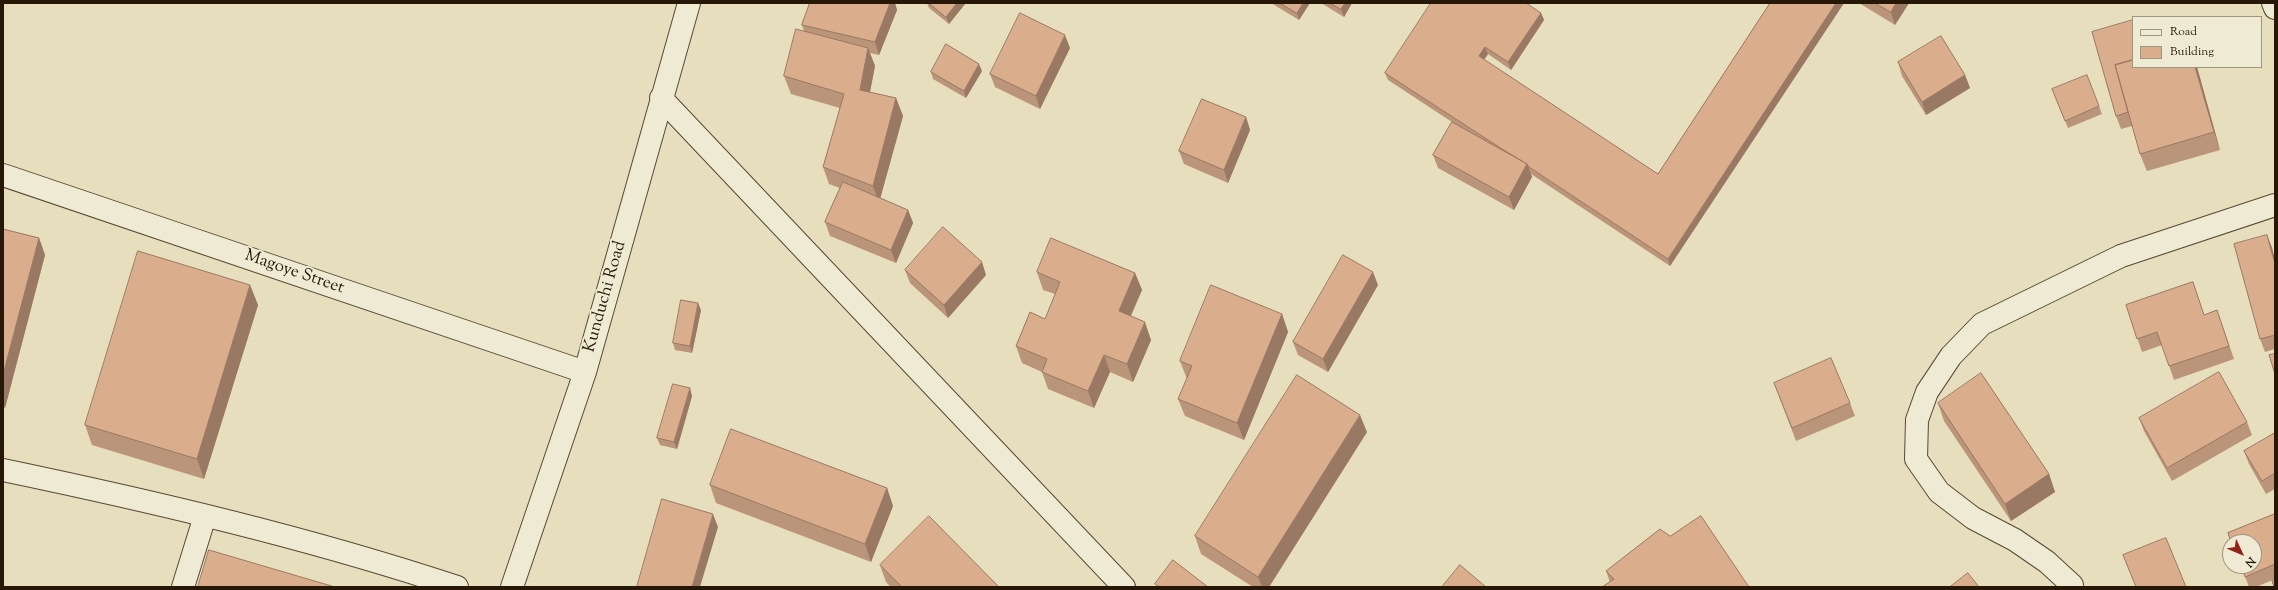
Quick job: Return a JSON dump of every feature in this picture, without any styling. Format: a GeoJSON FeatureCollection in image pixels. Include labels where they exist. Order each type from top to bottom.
{"type":"FeatureCollection","features":[{"type":"Feature","properties":{"kind":"street","name":"Kunduchi Road"},"geometry":{"type":"LineString","coordinates":[[512,587],[585,372],[689,3]]}},
{"type":"Feature","properties":{"kind":"street"},"geometry":{"type":"LineString","coordinates":[[2273,3],[2275,8]]}},
{"type":"Feature","properties":{"kind":"street"},"geometry":{"type":"LineString","coordinates":[[661,98],[1124,587]]}},
{"type":"Feature","properties":{"kind":"street","name":"Magoye Street"},"geometry":{"type":"LineString","coordinates":[[3,175],[585,372]]}},
{"type":"Feature","properties":{"kind":"street"},"geometry":{"type":"LineString","coordinates":[[2072,585],[2047,562],[2015,540],[1973,518],[1939,492],[1916,459],[1917,420],[1927,392],[1951,356],[1982,324],[2121,256],[2275,205]]}},
{"type":"Feature","properties":{"kind":"street"},"geometry":{"type":"LineString","coordinates":[[3,470],[205,516],[375,560],[457,587]]}},
{"type":"Feature","properties":{"kind":"street"},"geometry":{"type":"LineString","coordinates":[[182,587],[205,516]]}},
{"type":"Feature","properties":{"kind":"building"},"geometry":{"type":"Polygon","coordinates":[[[810,3],[890,3],[875,42],[802,25],[810,3]]]}},
{"type":"Feature","properties":{"kind":"building"},"geometry":{"type":"Polygon","coordinates":[[[929,3],[957,3],[946,17],[929,3]]]}},
{"type":"Feature","properties":{"kind":"building"},"geometry":{"type":"Polygon","coordinates":[[[1280,3],[1303,3],[1297,13],[1280,3]]]}},
{"type":"Feature","properties":{"kind":"building"},"geometry":{"type":"Polygon","coordinates":[[[1330,3],[1345,3],[1341,9],[1330,3]]]}},
{"type":"Feature","properties":{"kind":"building"},"geometry":{"type":"Polygon","coordinates":[[[1431,3],[1526,3],[1541,13],[1508,62],[1485,47],[1479,56],[1658,174],[1770,3],[1836,3],[1668,259],[1529,167],[1527,164],[1385,73],[1431,3]]]}},
{"type":"Feature","properties":{"kind":"building"},"geometry":{"type":"Polygon","coordinates":[[[1875,3],[1896,3],[1891,12],[1875,3]]]}},
{"type":"Feature","properties":{"kind":"building"},"geometry":{"type":"Polygon","coordinates":[[[1020,13],[1065,35],[1036,96],[990,74],[1020,13]]]}},
{"type":"Feature","properties":{"kind":"building"},"geometry":{"type":"Polygon","coordinates":[[[2132,20],[2132,60],[2115,65],[2128,112],[2116,116],[2092,32],[2132,20]]]}},
{"type":"Feature","properties":{"kind":"building"},"geometry":{"type":"Polygon","coordinates":[[[796,29],[868,48],[860,90],[896,98],[873,186],[823,167],[844,94],[784,76],[796,29]]]}},
{"type":"Feature","properties":{"kind":"building"},"geometry":{"type":"Polygon","coordinates":[[[1941,36],[1965,75],[1922,102],[1898,62],[1941,36]]]}},
{"type":"Feature","properties":{"kind":"building"},"geometry":{"type":"Polygon","coordinates":[[[946,44],[979,64],[964,91],[931,72],[946,44]]]}},
{"type":"Feature","properties":{"kind":"building"},"geometry":{"type":"Polygon","coordinates":[[[2132,60],[2132,68],[2195,68],[2214,132],[2140,154],[2115,65],[2132,60]]]}},
{"type":"Feature","properties":{"kind":"building"},"geometry":{"type":"Polygon","coordinates":[[[2087,75],[2099,106],[2065,121],[2052,89],[2087,75]]]}},
{"type":"Feature","properties":{"kind":"building"},"geometry":{"type":"Polygon","coordinates":[[[1202,99],[1246,117],[1224,170],[1179,151],[1202,99]]]}},
{"type":"Feature","properties":{"kind":"building"},"geometry":{"type":"Polygon","coordinates":[[[1452,122],[1527,164],[1509,197],[1433,155],[1452,122]]]}},
{"type":"Feature","properties":{"kind":"building"},"geometry":{"type":"Polygon","coordinates":[[[843,182],[908,210],[891,250],[825,222],[843,182]]]}},
{"type":"Feature","properties":{"kind":"building"},"geometry":{"type":"Polygon","coordinates":[[[943,227],[982,262],[944,305],[905,270],[943,227]]]}},
{"type":"Feature","properties":{"kind":"building"},"geometry":{"type":"Polygon","coordinates":[[[3,229],[39,238],[3,375],[3,229]]]}},
{"type":"Feature","properties":{"kind":"building"},"geometry":{"type":"Polygon","coordinates":[[[2267,235],[2275,264],[2275,335],[2260,339],[2234,244],[2267,235]]]}},
{"type":"Feature","properties":{"kind":"building"},"geometry":{"type":"Polygon","coordinates":[[[1051,238],[1135,273],[1119,311],[1145,322],[1127,364],[1104,355],[1088,391],[1042,372],[1047,359],[1016,346],[1030,312],[1045,319],[1060,282],[1037,272],[1051,238]]]}},
{"type":"Feature","properties":{"kind":"building"},"geometry":{"type":"Polygon","coordinates":[[[138,251],[250,285],[197,459],[85,425],[138,251]]]}},
{"type":"Feature","properties":{"kind":"building"},"geometry":{"type":"Polygon","coordinates":[[[1343,255],[1373,272],[1323,359],[1293,342],[1343,255]]]}},
{"type":"Feature","properties":{"kind":"building"},"geometry":{"type":"Polygon","coordinates":[[[2193,282],[2204,315],[2217,310],[2229,346],[2169,366],[2157,332],[2137,339],[2126,305],[2193,282]]]}},
{"type":"Feature","properties":{"kind":"building"},"geometry":{"type":"Polygon","coordinates":[[[1211,285],[1282,314],[1237,423],[1178,399],[1192,366],[1180,361],[1211,285]]]}},
{"type":"Feature","properties":{"kind":"building"},"geometry":{"type":"Polygon","coordinates":[[[681,300],[698,303],[690,346],[673,343],[681,300]]]}},
{"type":"Feature","properties":{"kind":"building"},"geometry":{"type":"Polygon","coordinates":[[[2275,354],[2275,374],[2269,355],[2275,354]]]}},
{"type":"Feature","properties":{"kind":"building"},"geometry":{"type":"Polygon","coordinates":[[[1831,358],[1850,403],[1792,428],[1774,383],[1831,358]]]}},
{"type":"Feature","properties":{"kind":"building"},"geometry":{"type":"Polygon","coordinates":[[[2219,372],[2247,422],[2167,468],[2139,418],[2219,372]]]}},
{"type":"Feature","properties":{"kind":"building"},"geometry":{"type":"Polygon","coordinates":[[[1981,373],[2049,474],[2005,504],[1938,403],[1981,373]]]}},
{"type":"Feature","properties":{"kind":"building"},"geometry":{"type":"Polygon","coordinates":[[[1297,375],[1360,415],[1258,577],[1195,536],[1297,375]]]}},
{"type":"Feature","properties":{"kind":"building"},"geometry":{"type":"Polygon","coordinates":[[[673,384],[690,388],[674,442],[657,438],[673,384]]]}},
{"type":"Feature","properties":{"kind":"building"},"geometry":{"type":"Polygon","coordinates":[[[731,429],[887,488],[865,544],[710,485],[731,429]]]}},
{"type":"Feature","properties":{"kind":"building"},"geometry":{"type":"Polygon","coordinates":[[[2275,433],[2275,473],[2262,481],[2244,451],[2275,433]]]}},
{"type":"Feature","properties":{"kind":"building"},"geometry":{"type":"Polygon","coordinates":[[[662,499],[713,514],[692,587],[637,587],[662,499]]]}},
{"type":"Feature","properties":{"kind":"building"},"geometry":{"type":"Polygon","coordinates":[[[2275,514],[2275,564],[2262,570],[2262,534],[2228,533],[2275,514]]]}},
{"type":"Feature","properties":{"kind":"building"},"geometry":{"type":"Polygon","coordinates":[[[929,516],[999,587],[902,587],[880,565],[929,516]]]}},
{"type":"Feature","properties":{"kind":"building"},"geometry":{"type":"Polygon","coordinates":[[[1701,516],[1749,587],[1602,587],[1614,579],[1606,571],[1660,529],[1670,536],[1701,516]]]}},
{"type":"Feature","properties":{"kind":"building"},"geometry":{"type":"Polygon","coordinates":[[[2166,538],[2186,587],[2136,587],[2123,555],[2166,538]]]}},
{"type":"Feature","properties":{"kind":"building"},"geometry":{"type":"Polygon","coordinates":[[[209,550],[335,587],[198,587],[209,550]]]}},
{"type":"Feature","properties":{"kind":"building"},"geometry":{"type":"Polygon","coordinates":[[[1173,560],[1208,587],[1160,587],[1155,584],[1173,560]]]}},
{"type":"Feature","properties":{"kind":"building"},"geometry":{"type":"Polygon","coordinates":[[[1460,565],[1486,587],[1442,587],[1460,565]]]}},
{"type":"Feature","properties":{"kind":"building"},"geometry":{"type":"Polygon","coordinates":[[[1968,573],[1979,587],[1950,587],[1968,573]]]}},
{"type":"Feature","properties":{"kind":"building"},"geometry":{"type":"Polygon","coordinates":[[[2244,574],[2252,574],[2245,577],[2244,574]]]}},
{"type":"Feature","properties":{"kind":"building"},"geometry":{"type":"Polygon","coordinates":[[[2275,580],[2275,587],[2274,587],[2272,581],[2275,580]]]}}]}
